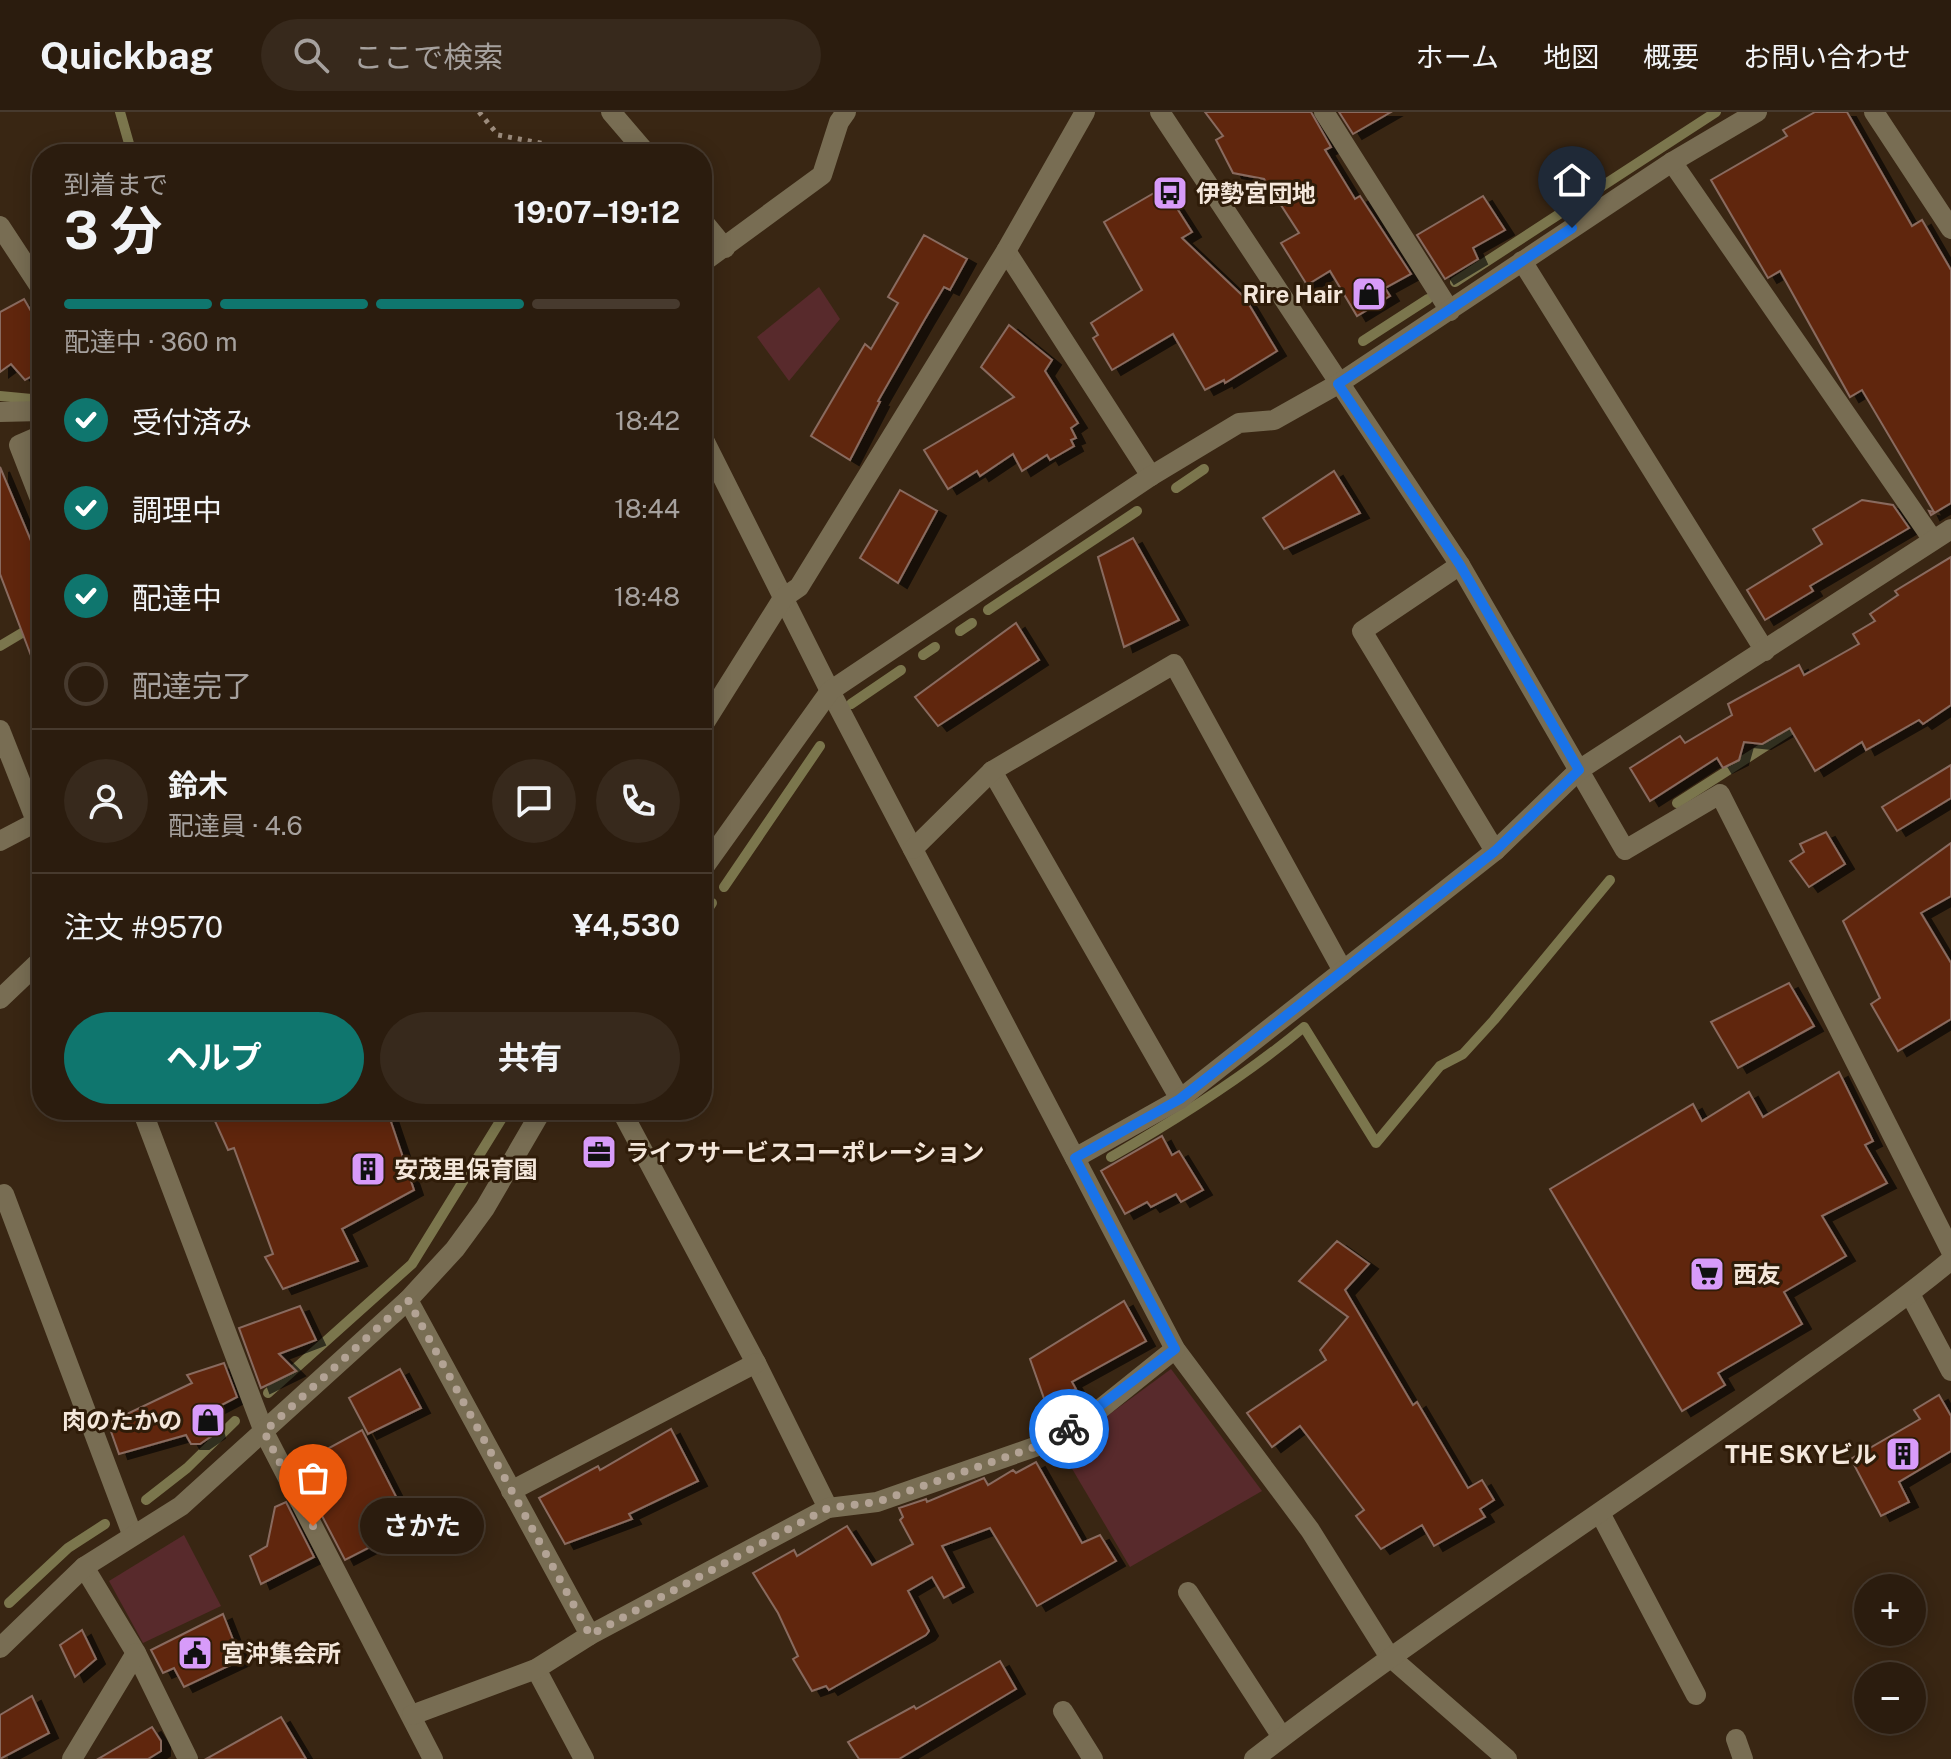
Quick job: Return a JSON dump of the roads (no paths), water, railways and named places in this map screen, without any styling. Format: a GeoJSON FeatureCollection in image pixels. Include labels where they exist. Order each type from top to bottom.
{"type":"FeatureCollection","features":[{"type":"Feature","properties":{"kind":"street"},"geometry":{"type":"LineString","coordinates":[[611,112],[638,144]]}},
{"type":"Feature","properties":{"kind":"street"},"geometry":{"type":"LineString","coordinates":[[712,256],[822,175],[839,122],[846,112]]}},
{"type":"Feature","properties":{"kind":"street"},"geometry":{"type":"LineString","coordinates":[[712,711],[783,598],[799,587],[1006,251],[1085,112]]}},
{"type":"Feature","properties":{"kind":"street"},"geometry":{"type":"LineString","coordinates":[[1160,112],[1460,565],[1625,850],[1720,794],[1951,1251]]}},
{"type":"Feature","properties":{"kind":"street"},"geometry":{"type":"LineString","coordinates":[[1324,112],[1450,311]]}},
{"type":"Feature","properties":{"kind":"street"},"geometry":{"type":"LineString","coordinates":[[1874,112],[1951,229]]}},
{"type":"Feature","properties":{"kind":"street"},"geometry":{"type":"LineString","coordinates":[[712,856],[830,691],[1151,476],[1239,423],[1274,420],[1338,384],[1672,162],[1750,114]]}},
{"type":"Feature","properties":{"kind":"street"},"geometry":{"type":"LineString","coordinates":[[1672,162],[1933,540]]}},
{"type":"Feature","properties":{"kind":"street"},"geometry":{"type":"LineString","coordinates":[[0,226],[32,275]]}},
{"type":"Feature","properties":{"kind":"street"},"geometry":{"type":"LineString","coordinates":[[712,232],[725,248]]}},
{"type":"Feature","properties":{"kind":"street"},"geometry":{"type":"LineString","coordinates":[[1006,251],[1151,476]]}},
{"type":"Feature","properties":{"kind":"street"},"geometry":{"type":"LineString","coordinates":[[1522,261],[1765,651]]}},
{"type":"Feature","properties":{"kind":"street"},"geometry":{"type":"LineString","coordinates":[[0,412],[32,411]]}},
{"type":"Feature","properties":{"kind":"street"},"geometry":{"type":"LineString","coordinates":[[32,439],[19,445],[32,478]]}},
{"type":"Feature","properties":{"kind":"street"},"geometry":{"type":"LineString","coordinates":[[712,471],[783,598],[1175,1349],[1310,1530],[1389,1656],[1507,1759]]}},
{"type":"Feature","properties":{"kind":"street"},"geometry":{"type":"LineString","coordinates":[[1075,1158],[1180,1099],[1495,851],[1579,770],[1951,529]]}},
{"type":"Feature","properties":{"kind":"street"},"geometry":{"type":"LineString","coordinates":[[1460,565],[1362,631],[1495,851]]}},
{"type":"Feature","properties":{"kind":"street"},"geometry":{"type":"LineString","coordinates":[[913,849],[992,771],[1174,664],[1343,971]]}},
{"type":"Feature","properties":{"kind":"street"},"geometry":{"type":"LineString","coordinates":[[0,730],[32,806]]}},
{"type":"Feature","properties":{"kind":"street"},"geometry":{"type":"LineString","coordinates":[[992,771],[1180,1099]]}},
{"type":"Feature","properties":{"kind":"street"},"geometry":{"type":"LineString","coordinates":[[0,841],[32,828]]}},
{"type":"Feature","properties":{"kind":"street"},"geometry":{"type":"LineString","coordinates":[[0,999],[32,969]]}},
{"type":"Feature","properties":{"kind":"street"},"geometry":{"type":"LineString","coordinates":[[146,1120],[264,1432],[433,1759]]}},
{"type":"Feature","properties":{"kind":"street"},"geometry":{"type":"LineString","coordinates":[[1,1645],[84,1567],[181,1506],[408,1300],[455,1249],[485,1208],[536,1120]]}},
{"type":"Feature","properties":{"kind":"street"},"geometry":{"type":"LineString","coordinates":[[626,1120],[756,1363],[828,1508]]}},
{"type":"Feature","properties":{"kind":"street"},"geometry":{"type":"LineString","coordinates":[[4,1194],[132,1534]]}},
{"type":"Feature","properties":{"kind":"street"},"geometry":{"type":"LineString","coordinates":[[1254,1759],[1389,1656],[1600,1513],[1910,1294],[1951,1260]]}},
{"type":"Feature","properties":{"kind":"street"},"geometry":{"type":"LineString","coordinates":[[1910,1294],[1951,1371]]}},
{"type":"Feature","properties":{"kind":"street"},"geometry":{"type":"LineString","coordinates":[[408,1300],[590,1635]]}},
{"type":"Feature","properties":{"kind":"street"},"geometry":{"type":"LineString","coordinates":[[412,1715],[536,1669],[590,1635],[828,1508],[877,1502],[1049,1442],[1094,1414],[1175,1349]]}},
{"type":"Feature","properties":{"kind":"street"},"geometry":{"type":"LineString","coordinates":[[511,1491],[756,1363]]}},
{"type":"Feature","properties":{"kind":"street"},"geometry":{"type":"LineString","coordinates":[[1600,1513],[1696,1695]]}},
{"type":"Feature","properties":{"kind":"street"},"geometry":{"type":"LineString","coordinates":[[84,1567],[136,1653],[188,1759]]}},
{"type":"Feature","properties":{"kind":"street"},"geometry":{"type":"LineString","coordinates":[[1188,1592],[1282,1737]]}},
{"type":"Feature","properties":{"kind":"street"},"geometry":{"type":"LineString","coordinates":[[72,1759],[136,1653]]}},
{"type":"Feature","properties":{"kind":"street"},"geometry":{"type":"LineString","coordinates":[[536,1669],[584,1759]]}},
{"type":"Feature","properties":{"kind":"street"},"geometry":{"type":"LineString","coordinates":[[1063,1711],[1093,1759]]}},
{"type":"Feature","properties":{"kind":"street"},"geometry":{"type":"LineString","coordinates":[[1736,1739],[1743,1759]]}},
{"type":"Feature","properties":{"kind":"waterway"},"geometry":{"type":"LineString","coordinates":[[120,112],[129,144]]}},
{"type":"Feature","properties":{"kind":"waterway"},"geometry":{"type":"LineString","coordinates":[[1455,282],[1716,112]]}},
{"type":"Feature","properties":{"kind":"waterway"},"geometry":{"type":"LineString","coordinates":[[1363,341],[1428,299]]}},
{"type":"Feature","properties":{"kind":"waterway"},"geometry":{"type":"LineString","coordinates":[[0,396],[32,399]]}},
{"type":"Feature","properties":{"kind":"waterway"},"geometry":{"type":"LineString","coordinates":[[1176,488],[1204,469]]}},
{"type":"Feature","properties":{"kind":"waterway"},"geometry":{"type":"LineString","coordinates":[[988,610],[1137,511]]}},
{"type":"Feature","properties":{"kind":"waterway"},"geometry":{"type":"LineString","coordinates":[[960,631],[972,623]]}},
{"type":"Feature","properties":{"kind":"waterway"},"geometry":{"type":"LineString","coordinates":[[0,646],[32,627]]}},
{"type":"Feature","properties":{"kind":"waterway"},"geometry":{"type":"LineString","coordinates":[[923,655],[935,647]]}},
{"type":"Feature","properties":{"kind":"waterway"},"geometry":{"type":"LineString","coordinates":[[851,704],[901,670]]}},
{"type":"Feature","properties":{"kind":"waterway"},"geometry":{"type":"LineString","coordinates":[[1677,803],[1800,724]]}},
{"type":"Feature","properties":{"kind":"waterway"},"geometry":{"type":"LineString","coordinates":[[724,887],[820,746]]}},
{"type":"Feature","properties":{"kind":"waterway"},"geometry":{"type":"LineString","coordinates":[[1111,1157],[1210,1096],[1304,1027],[1376,1143],[1440,1066],[1463,1054],[1494,1020],[1610,880]]}},
{"type":"Feature","properties":{"kind":"waterway"},"geometry":{"type":"LineString","coordinates":[[268,1393],[412,1264],[501,1120]]}},
{"type":"Feature","properties":{"kind":"waterway"},"geometry":{"type":"LineString","coordinates":[[146,1500],[187,1468],[235,1421]]}},
{"type":"Feature","properties":{"kind":"waterway"},"geometry":{"type":"LineString","coordinates":[[9,1603],[68,1548],[105,1524]]}},
{"type":"Feature","properties":{"kind":"place","name":"伊勢宮団地"},"geometry":{"type":"Point","coordinates":[1170,193]}},
{"type":"Feature","properties":{"kind":"place","name":"Rire Hair"},"geometry":{"type":"Point","coordinates":[1369,294]}},
{"type":"Feature","properties":{"kind":"place","name":"ライフサービスコーポレーション"},"geometry":{"type":"Point","coordinates":[599,1152]}},
{"type":"Feature","properties":{"kind":"place","name":"安茂里保育園"},"geometry":{"type":"Point","coordinates":[368,1169]}},
{"type":"Feature","properties":{"kind":"place","name":"西友"},"geometry":{"type":"Point","coordinates":[1707,1274]}},
{"type":"Feature","properties":{"kind":"place","name":"肉のたかの"},"geometry":{"type":"Point","coordinates":[208,1420]}},
{"type":"Feature","properties":{"kind":"place","name":"THE SKYビル"},"geometry":{"type":"Point","coordinates":[1903,1454]}},
{"type":"Feature","properties":{"kind":"place","name":"さかた"},"geometry":{"type":"Point","coordinates":[313,1526]}},
{"type":"Feature","properties":{"kind":"place","name":"宮沖集会所"},"geometry":{"type":"Point","coordinates":[195,1653]}}]}
